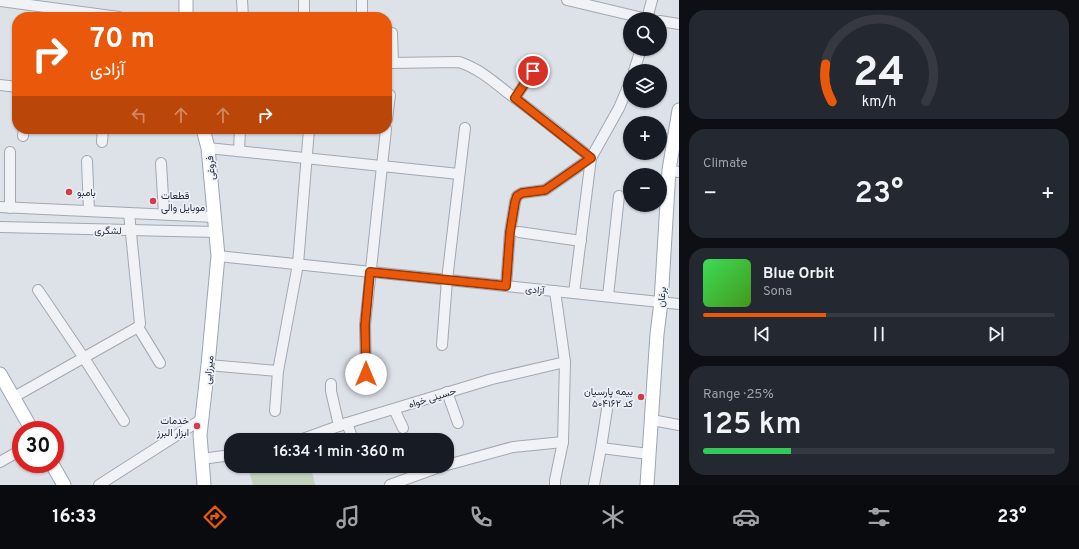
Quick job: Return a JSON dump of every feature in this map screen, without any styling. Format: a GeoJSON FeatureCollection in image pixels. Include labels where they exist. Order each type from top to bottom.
{"type":"FeatureCollection","features":[{"type":"Feature","properties":{"kind":"main road"},"geometry":{"type":"LineString","coordinates":[[186,0],[186,12]]}},
{"type":"Feature","properties":{"kind":"main road","name":"برغان"},"geometry":{"type":"LineString","coordinates":[[647,485],[657,334],[679,110]]}},
{"type":"Feature","properties":{"kind":"main road","name":"فروغی"},"geometry":{"type":"LineString","coordinates":[[204,134],[208,148],[218,256]]}},
{"type":"Feature","properties":{"kind":"main road","name":"میرزایی"},"geometry":{"type":"LineString","coordinates":[[204,485],[200,435],[218,256]]}},
{"type":"Feature","properties":{"kind":"main road"},"geometry":{"type":"LineString","coordinates":[[0,374],[27,421]]}},
{"type":"Feature","properties":{"kind":"main road"},"geometry":{"type":"LineString","coordinates":[[57,473],[64,485]]}},
{"type":"Feature","properties":{"kind":"street"},"geometry":{"type":"LineString","coordinates":[[242,0],[243,12]]}},
{"type":"Feature","properties":{"kind":"street"},"geometry":{"type":"LineString","coordinates":[[304,0],[304,12]]}},
{"type":"Feature","properties":{"kind":"street"},"geometry":{"type":"LineString","coordinates":[[362,0],[362,12]]}},
{"type":"Feature","properties":{"kind":"street"},"geometry":{"type":"LineString","coordinates":[[567,0],[623,13]]}},
{"type":"Feature","properties":{"kind":"street"},"geometry":{"type":"LineString","coordinates":[[649,12],[652,0]]}},
{"type":"Feature","properties":{"kind":"street"},"geometry":{"type":"LineString","coordinates":[[0,1],[82,12]]}},
{"type":"Feature","properties":{"kind":"street"},"geometry":{"type":"LineString","coordinates":[[667,22],[679,24]]}},
{"type":"Feature","properties":{"kind":"street"},"geometry":{"type":"LineString","coordinates":[[392,63],[459,62],[468,65],[478,70],[591,158]]}},
{"type":"Feature","properties":{"kind":"street"},"geometry":{"type":"LineString","coordinates":[[515,98],[533,71]]}},
{"type":"Feature","properties":{"kind":"street"},"geometry":{"type":"LineString","coordinates":[[0,85],[12,86]]}},
{"type":"Feature","properties":{"kind":"street"},"geometry":{"type":"LineString","coordinates":[[574,293],[591,158],[623,99]]}},
{"type":"Feature","properties":{"kind":"street"},"geometry":{"type":"LineString","coordinates":[[442,346],[447,280],[464,128]]}},
{"type":"Feature","properties":{"kind":"street"},"geometry":{"type":"LineString","coordinates":[[102,142],[103,134]]}},
{"type":"Feature","properties":{"kind":"street"},"geometry":{"type":"LineString","coordinates":[[239,151],[240,134]]}},
{"type":"Feature","properties":{"kind":"street"},"geometry":{"type":"LineString","coordinates":[[275,411],[278,371],[298,264],[309,134]]}},
{"type":"Feature","properties":{"kind":"street"},"geometry":{"type":"LineString","coordinates":[[364,377],[366,374],[365,325],[385,134]]}},
{"type":"Feature","properties":{"kind":"street"},"geometry":{"type":"LineString","coordinates":[[208,148],[459,174]]}},
{"type":"Feature","properties":{"kind":"street"},"geometry":{"type":"LineString","coordinates":[[10,152],[5,207],[215,217]]}},
{"type":"Feature","properties":{"kind":"street"},"geometry":{"type":"LineString","coordinates":[[506,286],[510,232],[517,196],[522,193],[545,190],[591,158]]}},
{"type":"Feature","properties":{"kind":"street"},"geometry":{"type":"LineString","coordinates":[[87,161],[89,211]]}},
{"type":"Feature","properties":{"kind":"street"},"geometry":{"type":"LineString","coordinates":[[161,163],[164,214]]}},
{"type":"Feature","properties":{"kind":"street"},"geometry":{"type":"LineString","coordinates":[[608,296],[619,196]]}},
{"type":"Feature","properties":{"kind":"street"},"geometry":{"type":"LineString","coordinates":[[129,213],[139,325],[160,363]]}},
{"type":"Feature","properties":{"kind":"street","name":"لشگری"},"geometry":{"type":"LineString","coordinates":[[0,227],[216,232]]}},
{"type":"Feature","properties":{"kind":"street"},"geometry":{"type":"LineString","coordinates":[[519,232],[581,241]]}},
{"type":"Feature","properties":{"kind":"street","name":"آزادی"},"geometry":{"type":"LineString","coordinates":[[218,256],[679,304]]}},
{"type":"Feature","properties":{"kind":"street"},"geometry":{"type":"LineString","coordinates":[[38,290],[124,421]]}},
{"type":"Feature","properties":{"kind":"street"},"geometry":{"type":"LineString","coordinates":[[555,291],[565,362],[563,442],[554,480],[555,485]]}},
{"type":"Feature","properties":{"kind":"street"},"geometry":{"type":"LineString","coordinates":[[14,398],[139,325]]}},
{"type":"Feature","properties":{"kind":"street","name":"حسینی خواه"},"geometry":{"type":"LineString","coordinates":[[319,433],[343,424],[492,379],[565,362]]}},
{"type":"Feature","properties":{"kind":"street"},"geometry":{"type":"LineString","coordinates":[[208,365],[278,371]]}},
{"type":"Feature","properties":{"kind":"street"},"geometry":{"type":"LineString","coordinates":[[331,384],[331,391],[343,424],[349,433]]}},
{"type":"Feature","properties":{"kind":"street"},"geometry":{"type":"LineString","coordinates":[[447,392],[458,423]]}},
{"type":"Feature","properties":{"kind":"street"},"geometry":{"type":"LineString","coordinates":[[394,409],[403,428]]}},
{"type":"Feature","properties":{"kind":"street"},"geometry":{"type":"LineString","coordinates":[[594,485],[607,409]]}},
{"type":"Feature","properties":{"kind":"street"},"geometry":{"type":"LineString","coordinates":[[99,485],[202,419]]}},
{"type":"Feature","properties":{"kind":"street"},"geometry":{"type":"LineString","coordinates":[[652,420],[679,425]]}},
{"type":"Feature","properties":{"kind":"street"},"geometry":{"type":"LineString","coordinates":[[454,463],[513,447],[563,442]]}},
{"type":"Feature","properties":{"kind":"street"},"geometry":{"type":"LineString","coordinates":[[601,448],[649,454]]}},
{"type":"Feature","properties":{"kind":"street"},"geometry":{"type":"LineString","coordinates":[[0,462],[12,455]]}},
{"type":"Feature","properties":{"kind":"street"},"geometry":{"type":"LineString","coordinates":[[202,460],[224,456]]}},
{"type":"Feature","properties":{"kind":"street"},"geometry":{"type":"LineString","coordinates":[[390,485],[423,473]]}},
{"type":"Feature","properties":{"kind":"green space"},"geometry":{"type":"Polygon","coordinates":[[[250,473],[312,473],[315,485],[253,485],[250,473]]]}},
{"type":"Feature","properties":{"kind":"place","name":"بامبو"},"geometry":{"type":"Point","coordinates":[69,192]}},
{"type":"Feature","properties":{"kind":"place","name":"قطعات موبایل والی"},"geometry":{"type":"Point","coordinates":[153,201]}},
{"type":"Feature","properties":{"kind":"place","name":"بیمه پارسیان کد ۵۰۴۱۶۲"},"geometry":{"type":"Point","coordinates":[641,397]}},
{"type":"Feature","properties":{"kind":"place","name":"خدمات ابزار البرز"},"geometry":{"type":"Point","coordinates":[197,426]}},
{"type":"Feature","properties":{"kind":"route"},"geometry":{"type":"LineString","coordinates":[[366,374],[365,325],[370,272],[506,286],[510,232],[517,196],[522,193],[545,190],[591,158],[515,98],[533,71]]}}]}
